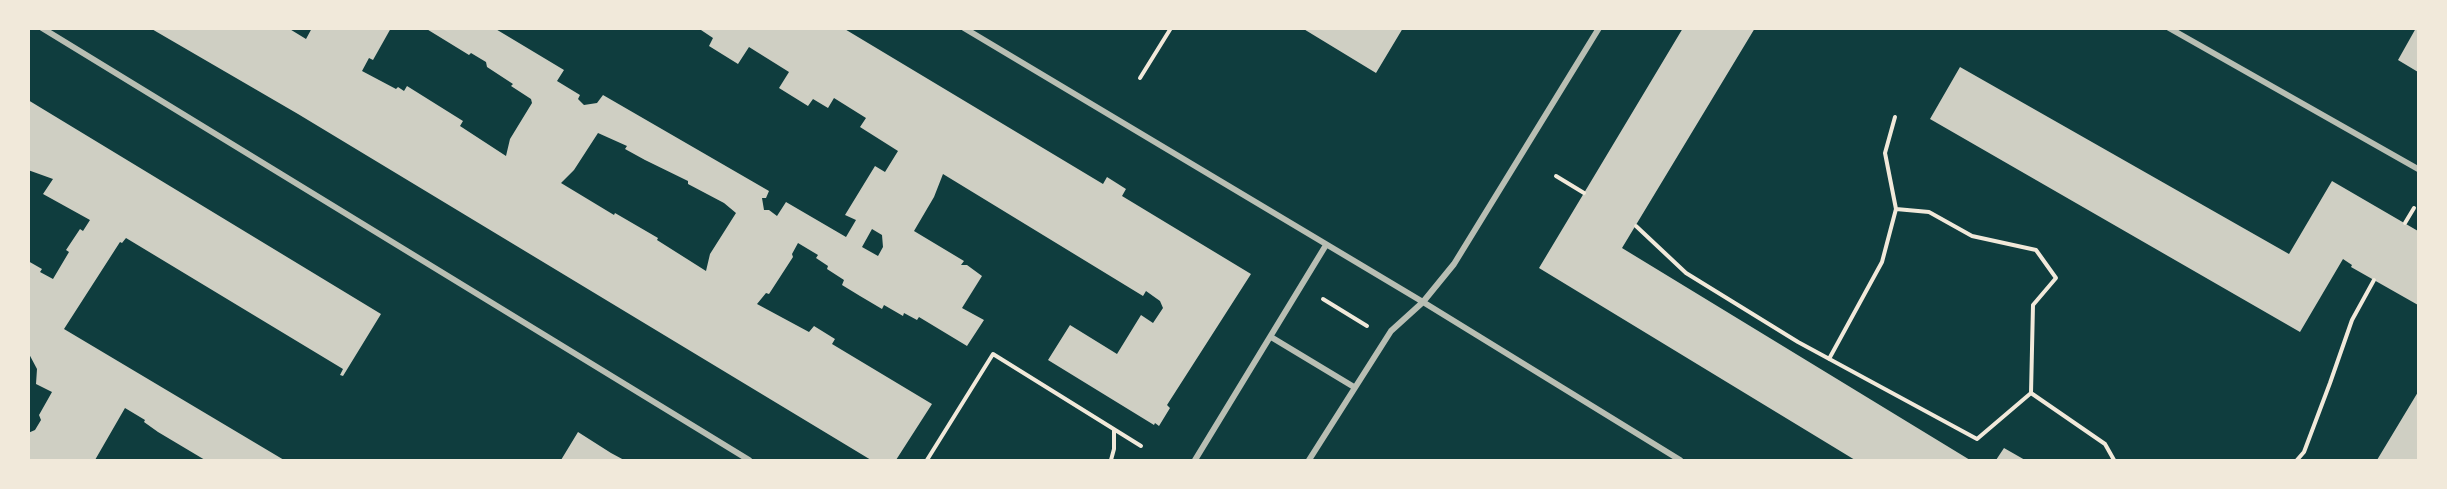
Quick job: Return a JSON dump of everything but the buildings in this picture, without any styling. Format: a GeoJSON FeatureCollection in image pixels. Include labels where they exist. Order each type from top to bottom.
{"type":"FeatureCollection","features":[{"type":"Feature","properties":{"kind":"street"},"geometry":{"type":"LineString","coordinates":[[42,28],[749,460]]}},
{"type":"Feature","properties":{"kind":"street"},"geometry":{"type":"LineString","coordinates":[[964,28],[1423,302],[1680,460]]}},
{"type":"Feature","properties":{"kind":"street"},"geometry":{"type":"LineString","coordinates":[[1309,460],[1391,331],[1423,302],[1454,264],[1599,28]]}},
{"type":"Feature","properties":{"kind":"street"},"geometry":{"type":"LineString","coordinates":[[2169,28],[2418,169]]}},
{"type":"Feature","properties":{"kind":"street"},"geometry":{"type":"LineString","coordinates":[[1195,460],[1326,245]]}},
{"type":"Feature","properties":{"kind":"street"},"geometry":{"type":"LineString","coordinates":[[1271,337],[1354,387]]}},
{"type":"Feature","properties":{"kind":"path"},"geometry":{"type":"LineString","coordinates":[[1140,78],[1171,28]]}},
{"type":"Feature","properties":{"kind":"path"},"geometry":{"type":"LineString","coordinates":[[1829,359],[1882,262],[1896,209],[1886,153],[1895,117]]}},
{"type":"Feature","properties":{"kind":"path"},"geometry":{"type":"LineString","coordinates":[[1556,176],[1584,193]]}},
{"type":"Feature","properties":{"kind":"path"},"geometry":{"type":"LineString","coordinates":[[2405,223],[2414,208]]}},
{"type":"Feature","properties":{"kind":"path"},"geometry":{"type":"LineString","coordinates":[[1636,226],[1686,273],[1798,342],[1977,439],[2031,393],[2033,305],[2056,278],[2036,250],[1972,236],[1929,212],[1896,209]]}},
{"type":"Feature","properties":{"kind":"path"},"geometry":{"type":"LineString","coordinates":[[2297,460],[2304,452],[2352,320],[2374,279]]}},
{"type":"Feature","properties":{"kind":"path"},"geometry":{"type":"LineString","coordinates":[[1323,299],[1370,328]]}},
{"type":"Feature","properties":{"kind":"path"},"geometry":{"type":"LineString","coordinates":[[927,460],[993,354],[1141,446]]}},
{"type":"Feature","properties":{"kind":"path"},"geometry":{"type":"LineString","coordinates":[[2031,393],[2105,444],[2115,460]]}},
{"type":"Feature","properties":{"kind":"path"},"geometry":{"type":"LineString","coordinates":[[1111,460],[1114,449],[1114,430]]}}]}
